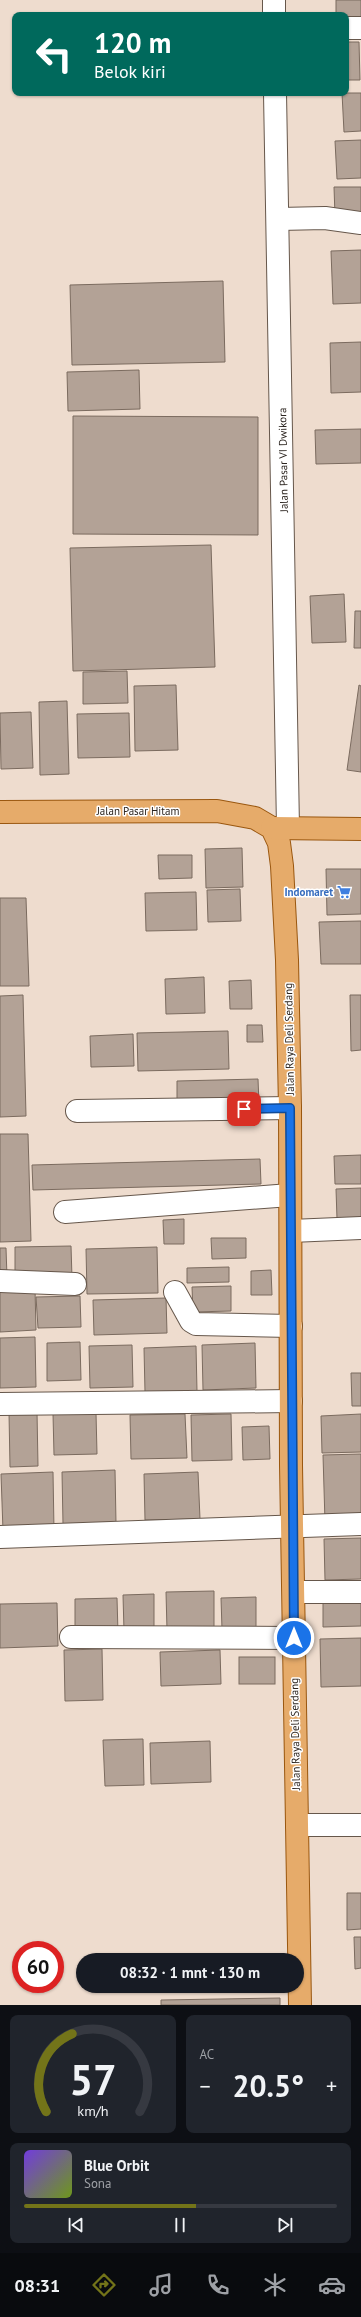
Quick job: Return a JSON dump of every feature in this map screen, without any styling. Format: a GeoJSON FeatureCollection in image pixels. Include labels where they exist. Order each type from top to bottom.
{"type":"FeatureCollection","features":[{"type":"Feature","properties":{"kind":"main road","name":"Jalan Pasar Hitam"},"geometry":{"type":"LineString","coordinates":[[0,812],[217,811],[255,818],[280,828],[361,829]]}},
{"type":"Feature","properties":{"kind":"main road","name":"Jalan Raya Deli Serdang"},"geometry":{"type":"LineString","coordinates":[[280,828],[278,843],[282,866],[287,960],[290,1108],[291,1401],[300,2005]]}},
{"type":"Feature","properties":{"kind":"street"},"geometry":{"type":"LineString","coordinates":[[274,0],[274,12]]}},
{"type":"Feature","properties":{"kind":"street"},"geometry":{"type":"LineString","coordinates":[[349,28],[361,28]]}},
{"type":"Feature","properties":{"kind":"street","name":"Jalan Pasar VI Dwikora"},"geometry":{"type":"LineString","coordinates":[[276,96],[279,219],[280,828]]}},
{"type":"Feature","properties":{"kind":"street"},"geometry":{"type":"LineString","coordinates":[[279,219],[325,218],[361,223]]}},
{"type":"Feature","properties":{"kind":"street"},"geometry":{"type":"LineString","coordinates":[[77,1111],[290,1108]]}},
{"type":"Feature","properties":{"kind":"street"},"geometry":{"type":"LineString","coordinates":[[65,1212],[290,1195]]}},
{"type":"Feature","properties":{"kind":"street"},"geometry":{"type":"LineString","coordinates":[[291,1231],[361,1228]]}},
{"type":"Feature","properties":{"kind":"street"},"geometry":{"type":"LineString","coordinates":[[0,1281],[75,1284]]}},
{"type":"Feature","properties":{"kind":"street"},"geometry":{"type":"LineString","coordinates":[[176,1292],[191,1321],[196,1324],[291,1326]]}},
{"type":"Feature","properties":{"kind":"street"},"geometry":{"type":"LineString","coordinates":[[0,1404],[291,1401]]}},
{"type":"Feature","properties":{"kind":"street"},"geometry":{"type":"LineString","coordinates":[[0,1537],[361,1524]]}},
{"type":"Feature","properties":{"kind":"street"},"geometry":{"type":"LineString","coordinates":[[294,1592],[361,1592]]}},
{"type":"Feature","properties":{"kind":"street"},"geometry":{"type":"LineString","coordinates":[[71,1637],[294,1638]]}},
{"type":"Feature","properties":{"kind":"street"},"geometry":{"type":"LineString","coordinates":[[297,1825],[361,1825]]}},
{"type":"Feature","properties":{"kind":"building"},"geometry":{"type":"Polygon","coordinates":[[[336,0],[361,0],[361,25],[349,25],[349,12],[336,12],[336,0]]]}},
{"type":"Feature","properties":{"kind":"building"},"geometry":{"type":"Polygon","coordinates":[[[349,42],[359,42],[360,80],[349,80],[349,42]]]}},
{"type":"Feature","properties":{"kind":"building"},"geometry":{"type":"Polygon","coordinates":[[[349,93],[361,93],[361,131],[344,132],[342,96],[349,96],[349,93]]]}},
{"type":"Feature","properties":{"kind":"building"},"geometry":{"type":"Polygon","coordinates":[[[361,140],[361,178],[337,179],[335,141],[361,140]]]}},
{"type":"Feature","properties":{"kind":"building"},"geometry":{"type":"Polygon","coordinates":[[[334,187],[361,187],[361,215],[335,216],[334,187]]]}},
{"type":"Feature","properties":{"kind":"building"},"geometry":{"type":"Polygon","coordinates":[[[361,250],[361,303],[333,304],[331,251],[361,250]]]}},
{"type":"Feature","properties":{"kind":"building"},"geometry":{"type":"Polygon","coordinates":[[[223,281],[225,362],[72,365],[70,285],[223,281]]]}},
{"type":"Feature","properties":{"kind":"building"},"geometry":{"type":"Polygon","coordinates":[[[361,342],[361,392],[331,393],[330,343],[361,342]]]}},
{"type":"Feature","properties":{"kind":"building"},"geometry":{"type":"Polygon","coordinates":[[[139,370],[140,409],[68,411],[67,372],[139,370]]]}},
{"type":"Feature","properties":{"kind":"building"},"geometry":{"type":"Polygon","coordinates":[[[73,416],[258,417],[258,535],[73,534],[73,416]]]}},
{"type":"Feature","properties":{"kind":"building"},"geometry":{"type":"Polygon","coordinates":[[[361,429],[361,463],[316,464],[315,430],[361,429]]]}},
{"type":"Feature","properties":{"kind":"building"},"geometry":{"type":"Polygon","coordinates":[[[211,545],[215,667],[73,671],[70,548],[211,545]]]}},
{"type":"Feature","properties":{"kind":"building"},"geometry":{"type":"Polygon","coordinates":[[[344,594],[346,642],[312,643],[310,596],[344,594]]]}},
{"type":"Feature","properties":{"kind":"building"},"geometry":{"type":"Polygon","coordinates":[[[355,611],[361,611],[361,648],[354,648],[355,611]]]}},
{"type":"Feature","properties":{"kind":"building"},"geometry":{"type":"Polygon","coordinates":[[[127,671],[128,703],[83,704],[83,672],[127,671]]]}},
{"type":"Feature","properties":{"kind":"building"},"geometry":{"type":"Polygon","coordinates":[[[176,685],[178,750],[135,751],[134,686],[176,685]]]}},
{"type":"Feature","properties":{"kind":"building"},"geometry":{"type":"Polygon","coordinates":[[[359,685],[361,686],[361,772],[347,770],[359,685]]]}},
{"type":"Feature","properties":{"kind":"building"},"geometry":{"type":"Polygon","coordinates":[[[67,701],[69,774],[40,775],[39,702],[67,701]]]}},
{"type":"Feature","properties":{"kind":"building"},"geometry":{"type":"Polygon","coordinates":[[[31,712],[33,768],[1,769],[0,713],[31,712]]]}},
{"type":"Feature","properties":{"kind":"building"},"geometry":{"type":"Polygon","coordinates":[[[129,713],[130,757],[78,758],[77,714],[129,713]]]}},
{"type":"Feature","properties":{"kind":"building"},"geometry":{"type":"Polygon","coordinates":[[[242,848],[243,887],[206,888],[205,849],[242,848]]]}},
{"type":"Feature","properties":{"kind":"building"},"geometry":{"type":"Polygon","coordinates":[[[158,855],[192,855],[192,878],[159,879],[158,855]]]}},
{"type":"Feature","properties":{"kind":"building","name":"Indomaret"},"geometry":{"type":"Polygon","coordinates":[[[326,869],[361,869],[361,914],[327,915],[326,869]]]}},
{"type":"Feature","properties":{"kind":"building"},"geometry":{"type":"Polygon","coordinates":[[[240,889],[241,921],[208,922],[207,890],[240,889]]]}},
{"type":"Feature","properties":{"kind":"building"},"geometry":{"type":"Polygon","coordinates":[[[196,892],[197,930],[146,931],[145,893],[196,892]]]}},
{"type":"Feature","properties":{"kind":"building"},"geometry":{"type":"Polygon","coordinates":[[[0,898],[26,898],[29,986],[0,986],[0,898]]]}},
{"type":"Feature","properties":{"kind":"building"},"geometry":{"type":"Polygon","coordinates":[[[361,921],[361,964],[321,964],[319,922],[361,921]]]}},
{"type":"Feature","properties":{"kind":"building"},"geometry":{"type":"Polygon","coordinates":[[[204,977],[205,1013],[166,1014],[165,979],[204,977]]]}},
{"type":"Feature","properties":{"kind":"building"},"geometry":{"type":"Polygon","coordinates":[[[251,980],[252,1009],[230,1009],[229,981],[251,980]]]}},
{"type":"Feature","properties":{"kind":"building"},"geometry":{"type":"Polygon","coordinates":[[[23,995],[26,1116],[0,1117],[0,996],[23,995]]]}},
{"type":"Feature","properties":{"kind":"building"},"geometry":{"type":"Polygon","coordinates":[[[350,995],[361,995],[361,1050],[351,1051],[350,995]]]}},
{"type":"Feature","properties":{"kind":"building"},"geometry":{"type":"Polygon","coordinates":[[[247,1025],[262,1025],[263,1042],[247,1042],[247,1025]]]}},
{"type":"Feature","properties":{"kind":"building"},"geometry":{"type":"Polygon","coordinates":[[[228,1031],[229,1069],[138,1071],[137,1033],[228,1031]]]}},
{"type":"Feature","properties":{"kind":"building"},"geometry":{"type":"Polygon","coordinates":[[[133,1034],[134,1066],[91,1067],[90,1036],[133,1034]]]}},
{"type":"Feature","properties":{"kind":"building"},"geometry":{"type":"Polygon","coordinates":[[[258,1079],[259,1104],[177,1106],[177,1081],[258,1079]]]}},
{"type":"Feature","properties":{"kind":"building"},"geometry":{"type":"Polygon","coordinates":[[[0,1134],[28,1134],[31,1241],[0,1242],[0,1134]]]}},
{"type":"Feature","properties":{"kind":"building"},"geometry":{"type":"Polygon","coordinates":[[[361,1155],[361,1184],[335,1184],[334,1156],[361,1155]]]}},
{"type":"Feature","properties":{"kind":"building"},"geometry":{"type":"Polygon","coordinates":[[[260,1159],[261,1184],[33,1190],[32,1165],[260,1159]]]}},
{"type":"Feature","properties":{"kind":"building"},"geometry":{"type":"Polygon","coordinates":[[[361,1188],[361,1219],[337,1219],[336,1189],[361,1188]]]}},
{"type":"Feature","properties":{"kind":"building"},"geometry":{"type":"Polygon","coordinates":[[[184,1219],[184,1244],[164,1244],[163,1220],[184,1219]]]}},
{"type":"Feature","properties":{"kind":"building"},"geometry":{"type":"Polygon","coordinates":[[[211,1238],[246,1238],[246,1258],[212,1259],[211,1238]]]}},
{"type":"Feature","properties":{"kind":"building"},"geometry":{"type":"Polygon","coordinates":[[[71,1246],[72,1278],[15,1279],[15,1247],[71,1246]]]}},
{"type":"Feature","properties":{"kind":"building"},"geometry":{"type":"Polygon","coordinates":[[[157,1247],[158,1293],[87,1294],[86,1249],[157,1247]]]}},
{"type":"Feature","properties":{"kind":"building"},"geometry":{"type":"Polygon","coordinates":[[[0,1248],[6,1248],[7,1277],[0,1277],[0,1248]]]}},
{"type":"Feature","properties":{"kind":"building"},"geometry":{"type":"Polygon","coordinates":[[[229,1267],[229,1282],[187,1283],[187,1268],[229,1267]]]}},
{"type":"Feature","properties":{"kind":"building"},"geometry":{"type":"Polygon","coordinates":[[[271,1270],[272,1295],[251,1295],[251,1271],[271,1270]]]}},
{"type":"Feature","properties":{"kind":"building"},"geometry":{"type":"Polygon","coordinates":[[[231,1286],[231,1311],[193,1312],[192,1287],[231,1286]]]}},
{"type":"Feature","properties":{"kind":"building"},"geometry":{"type":"Polygon","coordinates":[[[35,1289],[36,1330],[0,1332],[0,1290],[35,1289]]]}},
{"type":"Feature","properties":{"kind":"building"},"geometry":{"type":"Polygon","coordinates":[[[80,1296],[81,1327],[38,1328],[36,1297],[80,1296]]]}},
{"type":"Feature","properties":{"kind":"building"},"geometry":{"type":"Polygon","coordinates":[[[166,1298],[167,1333],[94,1335],[93,1300],[166,1298]]]}},
{"type":"Feature","properties":{"kind":"building"},"geometry":{"type":"Polygon","coordinates":[[[35,1337],[36,1387],[0,1388],[0,1338],[35,1337]]]}},
{"type":"Feature","properties":{"kind":"building"},"geometry":{"type":"Polygon","coordinates":[[[80,1342],[81,1380],[47,1381],[47,1343],[80,1342]]]}},
{"type":"Feature","properties":{"kind":"building"},"geometry":{"type":"Polygon","coordinates":[[[255,1343],[256,1388],[203,1390],[202,1345],[255,1343]]]}},
{"type":"Feature","properties":{"kind":"building"},"geometry":{"type":"Polygon","coordinates":[[[132,1345],[133,1387],[90,1388],[89,1346],[132,1345]]]}},
{"type":"Feature","properties":{"kind":"building"},"geometry":{"type":"Polygon","coordinates":[[[196,1346],[197,1391],[145,1392],[144,1348],[196,1346]]]}},
{"type":"Feature","properties":{"kind":"building"},"geometry":{"type":"Polygon","coordinates":[[[351,1373],[361,1373],[361,1406],[352,1406],[351,1373]]]}},
{"type":"Feature","properties":{"kind":"building"},"geometry":{"type":"Polygon","coordinates":[[[37,1412],[38,1466],[10,1467],[9,1413],[37,1412]]]}},
{"type":"Feature","properties":{"kind":"building"},"geometry":{"type":"Polygon","coordinates":[[[96,1413],[97,1454],[54,1455],[53,1414],[96,1413]]]}},
{"type":"Feature","properties":{"kind":"building"},"geometry":{"type":"Polygon","coordinates":[[[185,1414],[187,1458],[131,1459],[130,1415],[185,1414]]]}},
{"type":"Feature","properties":{"kind":"building"},"geometry":{"type":"Polygon","coordinates":[[[231,1414],[232,1460],[192,1461],[191,1415],[231,1414]]]}},
{"type":"Feature","properties":{"kind":"building"},"geometry":{"type":"Polygon","coordinates":[[[361,1414],[361,1452],[322,1453],[321,1416],[361,1414]]]}},
{"type":"Feature","properties":{"kind":"building"},"geometry":{"type":"Polygon","coordinates":[[[269,1426],[270,1459],[243,1460],[242,1427],[269,1426]]]}},
{"type":"Feature","properties":{"kind":"building"},"geometry":{"type":"Polygon","coordinates":[[[361,1454],[361,1521],[325,1522],[323,1455],[361,1454]]]}},
{"type":"Feature","properties":{"kind":"building"},"geometry":{"type":"Polygon","coordinates":[[[115,1470],[116,1523],[63,1524],[62,1472],[115,1470]]]}},
{"type":"Feature","properties":{"kind":"building"},"geometry":{"type":"Polygon","coordinates":[[[53,1472],[54,1530],[3,1531],[1,1474],[53,1472]]]}},
{"type":"Feature","properties":{"kind":"building"},"geometry":{"type":"Polygon","coordinates":[[[198,1472],[200,1519],[145,1520],[144,1474],[198,1472]]]}},
{"type":"Feature","properties":{"kind":"building"},"geometry":{"type":"Polygon","coordinates":[[[361,1538],[361,1579],[325,1580],[324,1539],[361,1538]]]}},
{"type":"Feature","properties":{"kind":"building"},"geometry":{"type":"Polygon","coordinates":[[[214,1591],[214,1629],[167,1630],[166,1592],[214,1591]]]}},
{"type":"Feature","properties":{"kind":"building"},"geometry":{"type":"Polygon","coordinates":[[[154,1594],[154,1630],[124,1631],[123,1595],[154,1594]]]}},
{"type":"Feature","properties":{"kind":"building"},"geometry":{"type":"Polygon","coordinates":[[[256,1597],[256,1628],[222,1629],[221,1598],[256,1597]]]}},
{"type":"Feature","properties":{"kind":"building"},"geometry":{"type":"Polygon","coordinates":[[[117,1598],[118,1633],[75,1634],[75,1599],[117,1598]]]}},
{"type":"Feature","properties":{"kind":"building"},"geometry":{"type":"Polygon","coordinates":[[[361,1600],[361,1626],[323,1627],[323,1601],[361,1600]]]}},
{"type":"Feature","properties":{"kind":"building"},"geometry":{"type":"Polygon","coordinates":[[[57,1603],[58,1646],[0,1648],[0,1604],[57,1603]]]}},
{"type":"Feature","properties":{"kind":"building"},"geometry":{"type":"Polygon","coordinates":[[[361,1638],[361,1686],[321,1687],[320,1639],[361,1638]]]}},
{"type":"Feature","properties":{"kind":"building"},"geometry":{"type":"Polygon","coordinates":[[[102,1649],[103,1700],[65,1701],[64,1650],[102,1649]]]}},
{"type":"Feature","properties":{"kind":"building"},"geometry":{"type":"Polygon","coordinates":[[[220,1650],[221,1684],[161,1686],[160,1652],[220,1650]]]}},
{"type":"Feature","properties":{"kind":"building"},"geometry":{"type":"Polygon","coordinates":[[[239,1657],[275,1657],[275,1684],[239,1684],[239,1657]]]}},
{"type":"Feature","properties":{"kind":"building"},"geometry":{"type":"Polygon","coordinates":[[[143,1739],[144,1785],[105,1786],[103,1740],[143,1739]]]}},
{"type":"Feature","properties":{"kind":"building"},"geometry":{"type":"Polygon","coordinates":[[[210,1741],[211,1782],[151,1784],[150,1743],[210,1741]]]}},
{"type":"Feature","properties":{"kind":"building"},"geometry":{"type":"Polygon","coordinates":[[[347,1893],[361,1893],[361,1929],[347,1930],[347,1893]]]}},
{"type":"Feature","properties":{"kind":"building"},"geometry":{"type":"Polygon","coordinates":[[[354,1937],[361,1937],[361,1968],[355,1969],[354,1937]]]}},
{"type":"Feature","properties":{"kind":"building"},"geometry":{"type":"Polygon","coordinates":[[[280,1998],[280,2005],[161,2005],[161,2000],[280,1998]]]}},
{"type":"Feature","properties":{"kind":"place","name":"Indomaret"},"geometry":{"type":"Point","coordinates":[344,892]}},
{"type":"Feature","properties":{"kind":"route"},"geometry":{"type":"LineString","coordinates":[[244,1109],[290,1108],[291,1465],[294,1638]]}}]}
